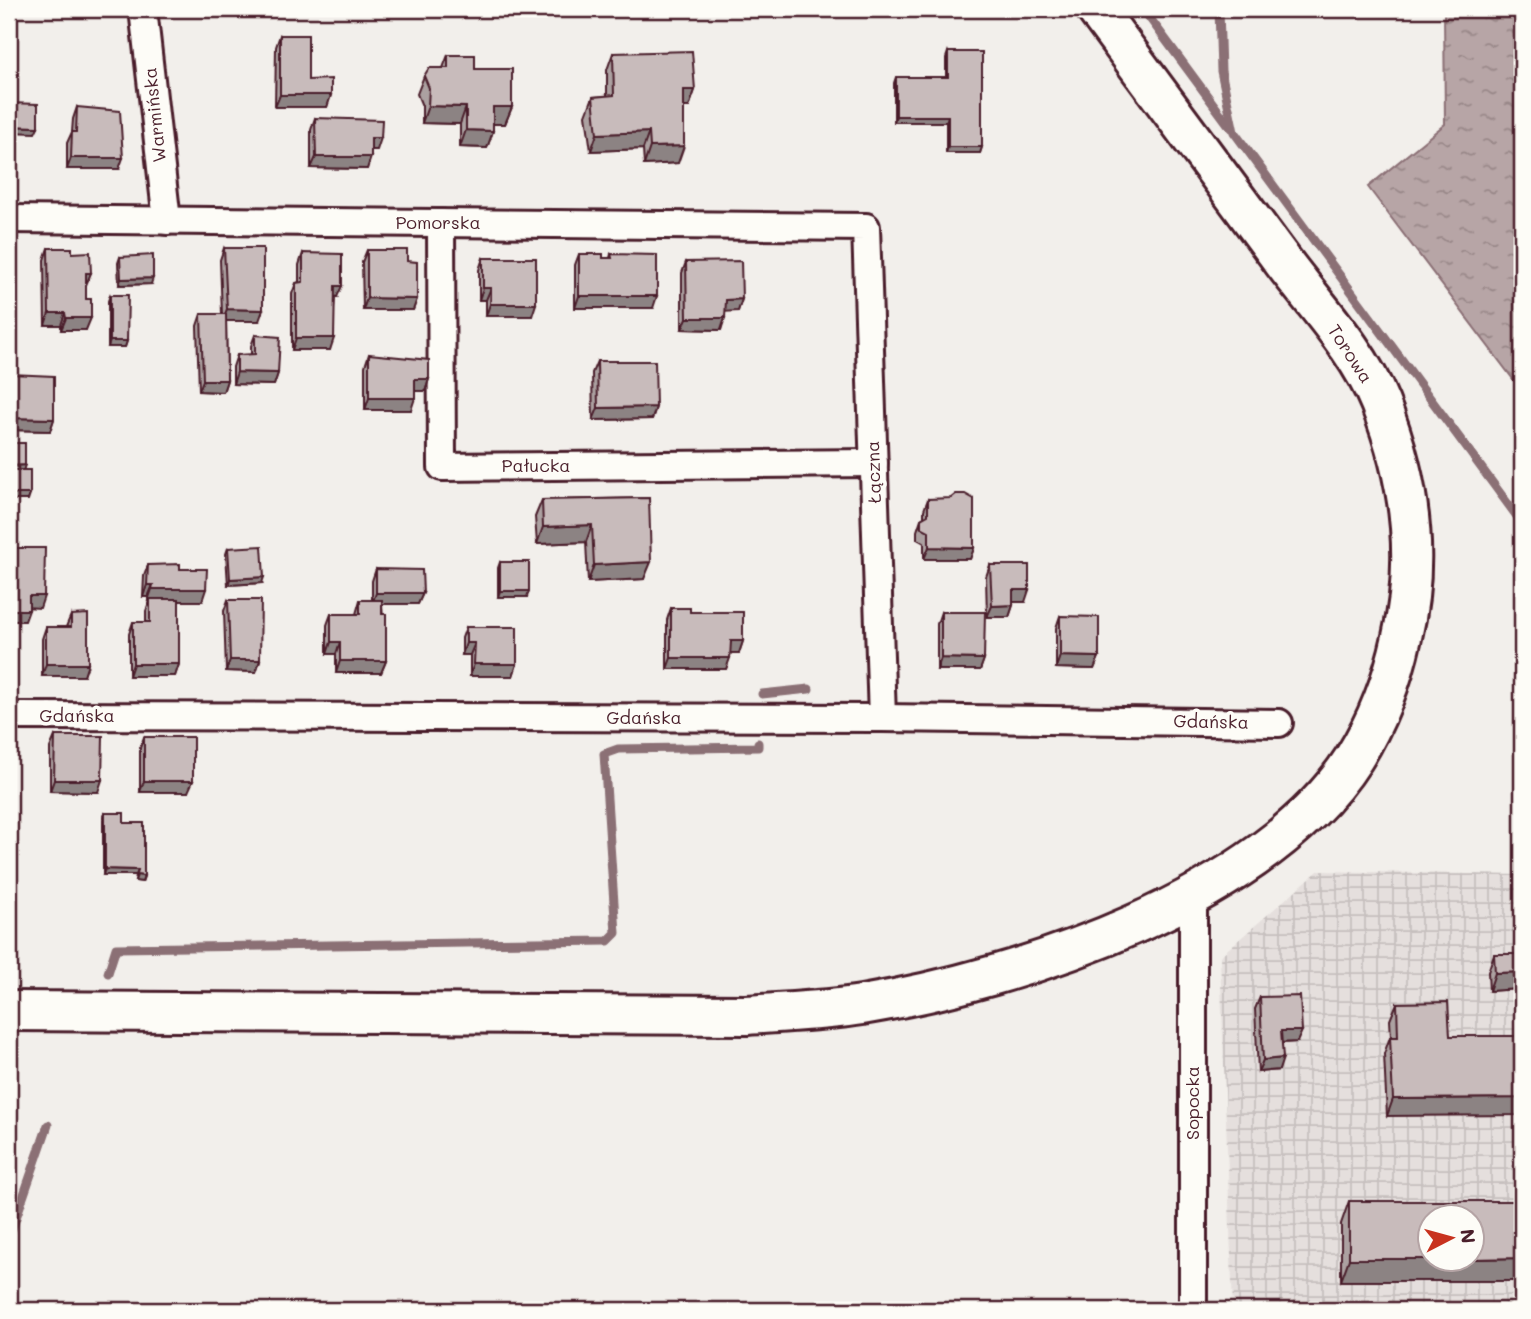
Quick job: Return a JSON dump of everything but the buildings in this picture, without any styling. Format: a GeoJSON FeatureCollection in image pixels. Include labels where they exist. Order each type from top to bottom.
{"type":"FeatureCollection","features":[{"type":"Feature","properties":{"kind":"street","name":"Warmińska"},"geometry":{"type":"LineString","coordinates":[[143,9],[167,221]]}},
{"type":"Feature","properties":{"kind":"street","name":"Torowa"},"geometry":{"type":"LineString","coordinates":[[9,1011],[706,1015],[815,1010],[920,993],[1052,956],[1193,895],[1269,849],[1313,807],[1353,760],[1376,716],[1396,667],[1409,606],[1413,565],[1411,515],[1398,452],[1378,398],[1341,337],[1096,9]]}},
{"type":"Feature","properties":{"kind":"street","name":"Pomorska"},"geometry":{"type":"LineString","coordinates":[[9,219],[866,226]]}},
{"type":"Feature","properties":{"kind":"street","name":"Pałucka"},"geometry":{"type":"LineString","coordinates":[[441,223],[442,467],[874,463]]}},
{"type":"Feature","properties":{"kind":"street","name":"Łączna"},"geometry":{"type":"LineString","coordinates":[[866,226],[882,718]]}},
{"type":"Feature","properties":{"kind":"street","name":"Gdańska"},"geometry":{"type":"LineString","coordinates":[[9,716],[882,718],[1279,723]]}},
{"type":"Feature","properties":{"kind":"street","name":"Sopocka"},"geometry":{"type":"LineString","coordinates":[[1193,895],[1193,1310]]}},
{"type":"Feature","properties":{"kind":"shaded area"},"geometry":{"type":"Polygon","coordinates":[[[1318,871],[1522,875],[1522,1310],[1233,1310],[1220,956],[1318,871]]]}},
{"type":"Feature","properties":{"kind":"water"},"geometry":{"type":"Polygon","coordinates":[[[1444,9],[1522,9],[1522,391],[1368,187],[1445,124],[1444,9]]]}},
{"type":"Feature","properties":{"kind":"waterway"},"geometry":{"type":"LineString","coordinates":[[1143,9],[1231,128]]}},
{"type":"Feature","properties":{"kind":"waterway"},"geometry":{"type":"LineString","coordinates":[[1219,9],[1221,71],[1234,132],[1522,523]]}},
{"type":"Feature","properties":{"kind":"waterway"},"geometry":{"type":"LineString","coordinates":[[762,694],[809,689]]}},
{"type":"Feature","properties":{"kind":"waterway"},"geometry":{"type":"LineString","coordinates":[[108,973],[116,948],[608,941],[616,933],[604,754],[618,749],[758,747],[758,743]]}},
{"type":"Feature","properties":{"kind":"waterway"},"geometry":{"type":"LineString","coordinates":[[9,1238],[48,1125]]}}]}
